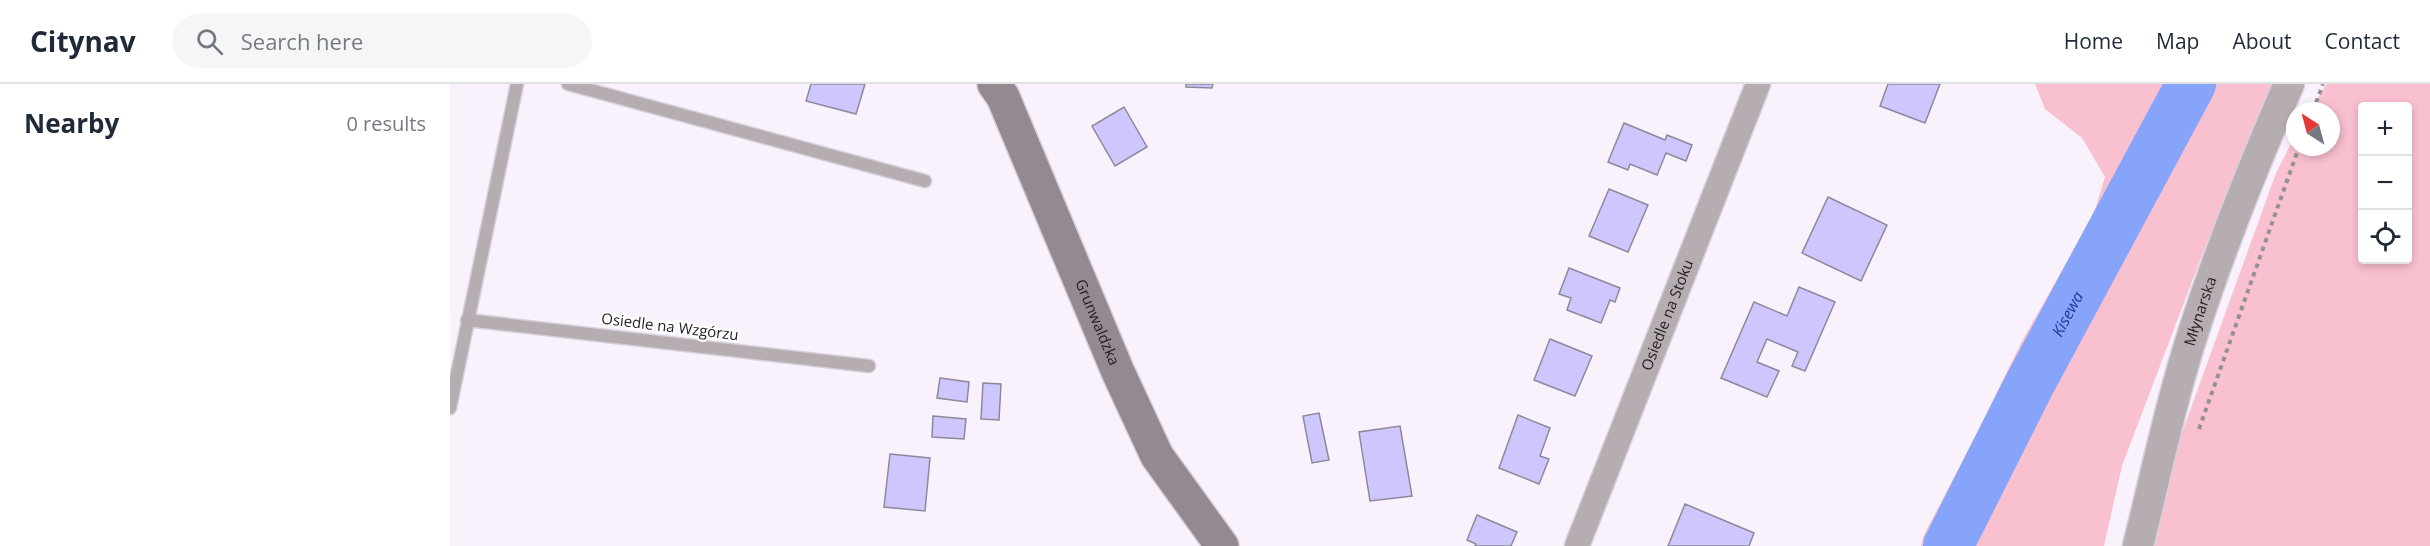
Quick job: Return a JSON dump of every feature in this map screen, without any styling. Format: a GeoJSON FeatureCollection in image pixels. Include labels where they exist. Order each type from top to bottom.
{"type":"FeatureCollection","features":[{"type":"Feature","properties":{"kind":"main road","name":"Grunwaldzka"},"geometry":{"type":"LineString","coordinates":[[994,84],[1002,97],[1118,372],[1157,456],[1222,546]]}},
{"type":"Feature","properties":{"kind":"street","name":"Osiedle na Stoku"},"geometry":{"type":"LineString","coordinates":[[1577,546],[1758,84]]}},
{"type":"Feature","properties":{"kind":"street","name":"Młynarska"},"geometry":{"type":"LineString","coordinates":[[2138,546],[2194,331],[2230,229],[2289,84]]}},
{"type":"Feature","properties":{"kind":"lane"},"geometry":{"type":"LineString","coordinates":[[450,408],[516,84]]}},
{"type":"Feature","properties":{"kind":"lane"},"geometry":{"type":"LineString","coordinates":[[568,84],[926,181]]}},
{"type":"Feature","properties":{"kind":"lane","name":"Osiedle na Wzgórzu"},"geometry":{"type":"LineString","coordinates":[[467,320],[869,366]]}},
{"type":"Feature","properties":{"kind":"path"},"geometry":{"type":"LineString","coordinates":[[2316,102],[2323,84]]}},
{"type":"Feature","properties":{"kind":"path"},"geometry":{"type":"LineString","coordinates":[[2198,430],[2296,156]]}},
{"type":"Feature","properties":{"kind":"shaded area"},"geometry":{"type":"Polygon","coordinates":[[[2035,84],[2272,84],[2204,250],[2122,466],[2104,546],[1921,546],[1923,537],[2022,341],[2093,216],[2105,177],[2082,138],[2045,109],[2035,84]]]}},
{"type":"Feature","properties":{"kind":"shaded area"},"geometry":{"type":"Polygon","coordinates":[[[2327,84],[2430,84],[2430,546],[2141,546],[2276,173],[2286,154],[2286,156],[2340,156],[2340,102],[2315,102],[2327,84]]]}},
{"type":"Feature","properties":{"kind":"building"},"geometry":{"type":"Polygon","coordinates":[[[811,84],[865,84],[856,114],[806,101],[811,84]]]}},
{"type":"Feature","properties":{"kind":"building"},"geometry":{"type":"Polygon","coordinates":[[[1186,84],[1213,84],[1212,88],[1186,87],[1186,84]]]}},
{"type":"Feature","properties":{"kind":"building"},"geometry":{"type":"Polygon","coordinates":[[[1888,84],[1940,84],[1925,123],[1880,106],[1888,84]]]}},
{"type":"Feature","properties":{"kind":"building"},"geometry":{"type":"Polygon","coordinates":[[[1124,107],[1147,147],[1115,166],[1092,126],[1124,107]]]}},
{"type":"Feature","properties":{"kind":"building"},"geometry":{"type":"Polygon","coordinates":[[[1624,123],[1665,140],[1667,135],[1692,145],[1686,161],[1666,153],[1657,175],[1630,164],[1628,170],[1608,162],[1624,123]]]}},
{"type":"Feature","properties":{"kind":"building"},"geometry":{"type":"Polygon","coordinates":[[[1609,189],[1648,205],[1628,252],[1589,236],[1609,189]]]}},
{"type":"Feature","properties":{"kind":"building"},"geometry":{"type":"Polygon","coordinates":[[[1828,197],[1887,225],[1861,281],[1802,253],[1828,197]]]}},
{"type":"Feature","properties":{"kind":"building"},"geometry":{"type":"Polygon","coordinates":[[[1569,268],[1620,288],[1615,302],[1610,300],[1601,323],[1567,310],[1571,298],[1559,294],[1569,268]]]}},
{"type":"Feature","properties":{"kind":"building"},"geometry":{"type":"Polygon","coordinates":[[[1799,287],[1835,302],[1805,371],[1792,366],[1798,352],[1767,339],[1757,362],[1779,371],[1767,397],[1721,378],[1754,302],[1787,316],[1799,287]]]}},
{"type":"Feature","properties":{"kind":"building"},"geometry":{"type":"Polygon","coordinates":[[[1550,339],[1592,356],[1575,396],[1534,380],[1550,339]]]}},
{"type":"Feature","properties":{"kind":"building"},"geometry":{"type":"Polygon","coordinates":[[[940,378],[969,382],[967,402],[937,398],[940,378]]]}},
{"type":"Feature","properties":{"kind":"building"},"geometry":{"type":"Polygon","coordinates":[[[983,383],[1001,384],[999,420],[981,419],[983,383]]]}},
{"type":"Feature","properties":{"kind":"building"},"geometry":{"type":"Polygon","coordinates":[[[1319,413],[1329,460],[1312,463],[1303,416],[1319,413]]]}},
{"type":"Feature","properties":{"kind":"building"},"geometry":{"type":"Polygon","coordinates":[[[1518,415],[1550,428],[1540,456],[1549,459],[1539,484],[1499,468],[1518,415]]]}},
{"type":"Feature","properties":{"kind":"building"},"geometry":{"type":"Polygon","coordinates":[[[933,416],[966,419],[964,439],[932,437],[933,416]]]}},
{"type":"Feature","properties":{"kind":"building"},"geometry":{"type":"Polygon","coordinates":[[[1400,426],[1412,496],[1370,501],[1359,432],[1400,426]]]}},
{"type":"Feature","properties":{"kind":"building"},"geometry":{"type":"Polygon","coordinates":[[[890,454],[930,458],[925,511],[884,507],[890,454]]]}},
{"type":"Feature","properties":{"kind":"building"},"geometry":{"type":"Polygon","coordinates":[[[1685,504],[1754,533],[1749,546],[1668,546],[1685,504]]]}},
{"type":"Feature","properties":{"kind":"building"},"geometry":{"type":"Polygon","coordinates":[[[1477,515],[1517,532],[1511,546],[1475,546],[1476,544],[1467,540],[1477,515]]]}},
{"type":"Feature","properties":{"kind":"waterway","name":"Kisewa"},"geometry":{"type":"LineString","coordinates":[[1948,546],[2028,387],[2191,84]]}}]}
